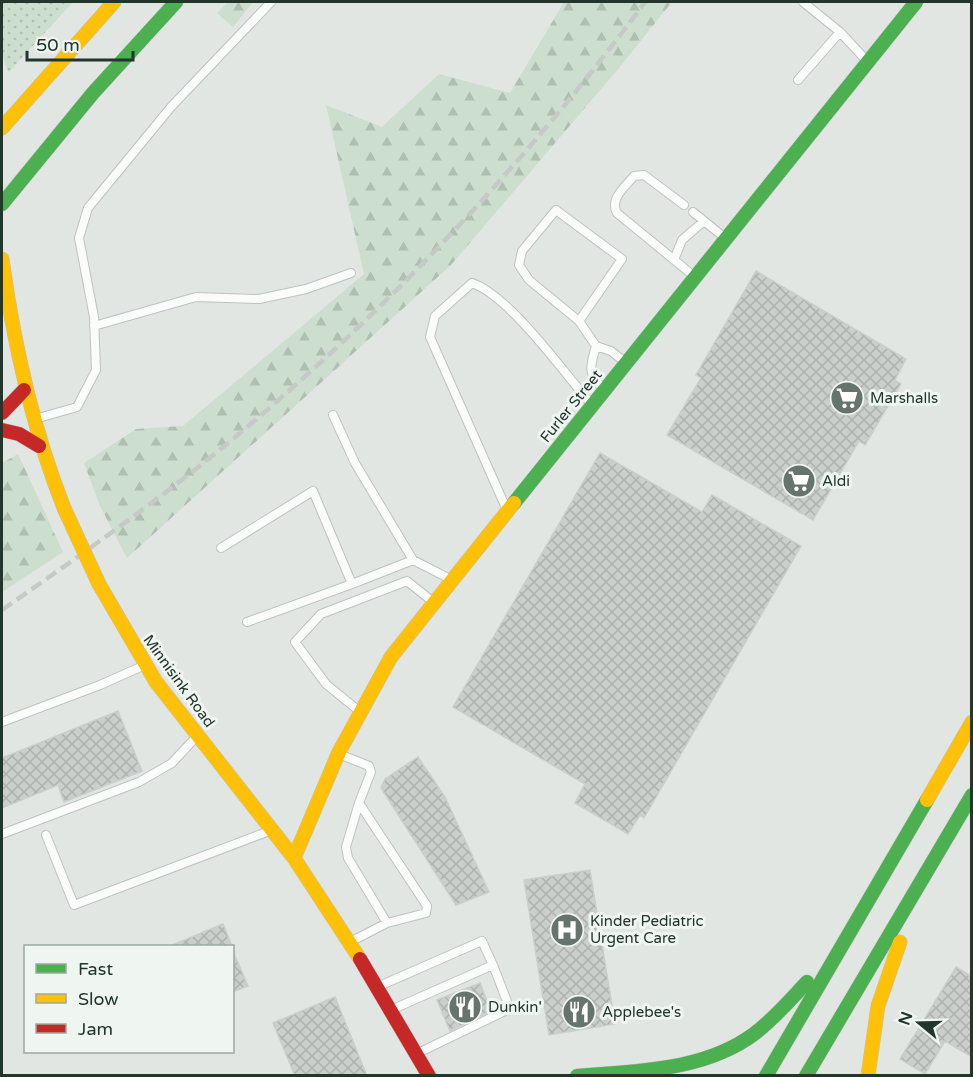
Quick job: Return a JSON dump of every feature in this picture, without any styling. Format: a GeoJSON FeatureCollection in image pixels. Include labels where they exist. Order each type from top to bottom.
{"type":"FeatureCollection","features":[{"type":"Feature","properties":{"kind":"main road"},"geometry":{"type":"LineString","coordinates":[[2,128],[114,2]]}},
{"type":"Feature","properties":{"kind":"main road"},"geometry":{"type":"LineString","coordinates":[[2,204],[93,93],[176,2]]}},
{"type":"Feature","properties":{"kind":"main road","name":"Furler Street"},"geometry":{"type":"LineString","coordinates":[[294,858],[338,754],[359,711],[391,657],[916,2]]}},
{"type":"Feature","properties":{"kind":"main road","name":"Minnisink Road"},"geometry":{"type":"LineString","coordinates":[[2,259],[24,390],[39,446],[99,585],[145,665],[294,858],[350,942],[429,1076]]}},
{"type":"Feature","properties":{"kind":"main road"},"geometry":{"type":"LineString","coordinates":[[2,412],[24,390]]}},
{"type":"Feature","properties":{"kind":"main road"},"geometry":{"type":"LineString","coordinates":[[2,430],[19,434],[39,446]]}},
{"type":"Feature","properties":{"kind":"main road"},"geometry":{"type":"LineString","coordinates":[[766,1076],[972,722]]}},
{"type":"Feature","properties":{"kind":"main road"},"geometry":{"type":"LineString","coordinates":[[806,1076],[972,795]]}},
{"type":"Feature","properties":{"kind":"main road"},"geometry":{"type":"LineString","coordinates":[[868,1076],[878,1006],[918,885]]}},
{"type":"Feature","properties":{"kind":"main road"},"geometry":{"type":"LineString","coordinates":[[577,1076],[678,1067],[726,1050],[747,1039],[764,1026],[837,952]]}},
{"type":"Feature","properties":{"kind":"lane"},"geometry":{"type":"LineString","coordinates":[[32,420],[77,407],[96,370],[94,326],[79,238],[88,208],[171,107],[271,2]]}},
{"type":"Feature","properties":{"kind":"lane"},"geometry":{"type":"LineString","coordinates":[[803,2],[840,32],[868,62]]}},
{"type":"Feature","properties":{"kind":"lane"},"geometry":{"type":"LineString","coordinates":[[798,80],[840,32]]}},
{"type":"Feature","properties":{"kind":"lane"},"geometry":{"type":"LineString","coordinates":[[684,205],[644,175],[634,176],[615,200],[617,213],[695,277]]}},
{"type":"Feature","properties":{"kind":"lane"},"geometry":{"type":"LineString","coordinates":[[579,321],[622,259],[556,210],[522,251],[519,265],[529,280],[579,321],[596,346],[611,351],[626,363]]}},
{"type":"Feature","properties":{"kind":"lane"},"geometry":{"type":"LineString","coordinates":[[693,212],[726,238]]}},
{"type":"Feature","properties":{"kind":"lane"},"geometry":{"type":"LineString","coordinates":[[674,260],[682,240],[704,221]]}},
{"type":"Feature","properties":{"kind":"lane"},"geometry":{"type":"LineString","coordinates":[[94,326],[196,297],[259,298],[306,289],[351,273]]}},
{"type":"Feature","properties":{"kind":"lane"},"geometry":{"type":"LineString","coordinates":[[508,511],[430,337],[435,316],[472,284],[482,287],[514,314],[592,406]]}},
{"type":"Feature","properties":{"kind":"lane"},"geometry":{"type":"LineString","coordinates":[[596,346],[591,364],[592,378],[605,390]]}},
{"type":"Feature","properties":{"kind":"lane"},"geometry":{"type":"LineString","coordinates":[[333,416],[355,463],[413,560],[453,580]]}},
{"type":"Feature","properties":{"kind":"lane"},"geometry":{"type":"LineString","coordinates":[[221,548],[313,491],[352,584]]}},
{"type":"Feature","properties":{"kind":"lane"},"geometry":{"type":"LineString","coordinates":[[247,622],[413,560]]}},
{"type":"Feature","properties":{"kind":"lane"},"geometry":{"type":"LineString","coordinates":[[359,711],[326,684],[295,642],[321,614],[393,589],[407,581],[434,603]]}},
{"type":"Feature","properties":{"kind":"lane"},"geometry":{"type":"LineString","coordinates":[[2,722],[100,685],[145,665]]}},
{"type":"Feature","properties":{"kind":"lane"},"geometry":{"type":"LineString","coordinates":[[2,834],[139,782],[172,763],[198,736]]}},
{"type":"Feature","properties":{"kind":"lane"},"geometry":{"type":"LineString","coordinates":[[338,754],[369,766],[371,772],[359,802],[346,847],[348,858],[387,923]]}},
{"type":"Feature","properties":{"kind":"lane"},"geometry":{"type":"LineString","coordinates":[[350,942],[387,923],[426,913],[427,906],[359,802]]}},
{"type":"Feature","properties":{"kind":"lane"},"geometry":{"type":"LineString","coordinates":[[46,835],[74,905],[272,830]]}},
{"type":"Feature","properties":{"kind":"lane"},"geometry":{"type":"LineString","coordinates":[[377,987],[482,941],[508,1004],[507,1010],[415,1054]]}},
{"type":"Feature","properties":{"kind":"lane"},"geometry":{"type":"LineString","coordinates":[[391,1010],[493,965]]}},
{"type":"Feature","properties":{"kind":"green space"},"geometry":{"type":"Polygon","coordinates":[[[2,2],[73,2],[8,73],[2,52],[2,2]]]}},
{"type":"Feature","properties":{"kind":"green space"},"geometry":{"type":"Polygon","coordinates":[[[228,2],[253,2],[233,27],[217,13],[228,2]]]}},
{"type":"Feature","properties":{"kind":"green space"},"geometry":{"type":"Polygon","coordinates":[[[564,2],[672,2],[619,68],[451,265],[127,558],[100,506],[84,463],[136,429],[183,426],[364,274],[326,105],[382,127],[439,74],[510,93],[564,2]]]}},
{"type":"Feature","properties":{"kind":"green space"},"geometry":{"type":"Polygon","coordinates":[[[18,454],[63,552],[2,592],[2,463],[18,454]]]}},
{"type":"Feature","properties":{"kind":"building"},"geometry":{"type":"Polygon","coordinates":[[[756,271],[906,359],[895,380],[901,384],[865,445],[859,441],[813,520],[667,435],[701,378],[696,375],[756,271]]]}},
{"type":"Feature","properties":{"kind":"building"},"geometry":{"type":"Polygon","coordinates":[[[600,453],[702,512],[712,495],[801,546],[644,818],[640,815],[628,834],[575,803],[585,784],[453,707],[600,453]]]}},
{"type":"Feature","properties":{"kind":"building"},"geometry":{"type":"Polygon","coordinates":[[[118,711],[142,771],[64,802],[58,785],[2,808],[2,758],[118,711]]]}},
{"type":"Feature","properties":{"kind":"building"},"geometry":{"type":"Polygon","coordinates":[[[418,757],[445,797],[489,892],[456,905],[381,788],[385,779],[418,757]]]}},
{"type":"Feature","properties":{"kind":"building"},"geometry":{"type":"Polygon","coordinates":[[[590,870],[615,1024],[549,1035],[524,880],[590,870]]]}},
{"type":"Feature","properties":{"kind":"building"},"geometry":{"type":"Polygon","coordinates":[[[223,924],[232,945],[172,945],[223,924]]]}},
{"type":"Feature","properties":{"kind":"building"},"geometry":{"type":"Polygon","coordinates":[[[234,954],[248,986],[234,991],[234,954]]]}},
{"type":"Feature","properties":{"kind":"building"},"geometry":{"type":"Polygon","coordinates":[[[956,967],[972,977],[972,1057],[945,1041],[925,1074],[900,1059],[956,967]]]}},
{"type":"Feature","properties":{"kind":"building","name":"Dunkin'"},"geometry":{"type":"Polygon","coordinates":[[[480,983],[491,1011],[450,1031],[437,1000],[480,983]]]}},
{"type":"Feature","properties":{"kind":"building"},"geometry":{"type":"Polygon","coordinates":[[[335,997],[367,1076],[295,1076],[273,1023],[335,997]]]}},
{"type":"Feature","properties":{"kind":"railway"},"geometry":{"type":"LineString","coordinates":[[2,610],[187,476],[246,428],[355,330],[458,227],[507,173],[555,117],[645,2]]}},
{"type":"Feature","properties":{"kind":"traffic: fast"},"geometry":{"type":"LineString","coordinates":[[2,204],[93,93],[176,2]]}},
{"type":"Feature","properties":{"kind":"traffic: fast"},"geometry":{"type":"LineString","coordinates":[[514,503],[916,2]]}},
{"type":"Feature","properties":{"kind":"traffic: fast"},"geometry":{"type":"LineString","coordinates":[[806,1076],[972,795]]}},
{"type":"Feature","properties":{"kind":"traffic: fast"},"geometry":{"type":"LineString","coordinates":[[766,1076],[927,800]]}},
{"type":"Feature","properties":{"kind":"traffic: fast"},"geometry":{"type":"LineString","coordinates":[[577,1076],[669,1067],[714,1055],[754,1034],[775,1016],[807,982]]}},
{"type":"Feature","properties":{"kind":"traffic: slow"},"geometry":{"type":"LineString","coordinates":[[2,128],[114,2]]}},
{"type":"Feature","properties":{"kind":"traffic: slow"},"geometry":{"type":"LineString","coordinates":[[2,259],[12,323],[33,416],[64,508]]}},
{"type":"Feature","properties":{"kind":"traffic: slow"},"geometry":{"type":"LineString","coordinates":[[294,858],[339,752],[391,657],[514,503]]}},
{"type":"Feature","properties":{"kind":"traffic: slow"},"geometry":{"type":"LineString","coordinates":[[64,508],[99,584]]}},
{"type":"Feature","properties":{"kind":"traffic: slow"},"geometry":{"type":"LineString","coordinates":[[99,584],[156,682],[294,858],[360,959]]}},
{"type":"Feature","properties":{"kind":"traffic: slow"},"geometry":{"type":"LineString","coordinates":[[927,800],[972,722]]}},
{"type":"Feature","properties":{"kind":"traffic: slow"},"geometry":{"type":"LineString","coordinates":[[868,1076],[878,1006],[900,942]]}},
{"type":"Feature","properties":{"kind":"traffic: jam"},"geometry":{"type":"LineString","coordinates":[[2,413],[24,390]]}},
{"type":"Feature","properties":{"kind":"traffic: jam"},"geometry":{"type":"LineString","coordinates":[[2,430],[19,434],[39,446]]}},
{"type":"Feature","properties":{"kind":"traffic: jam"},"geometry":{"type":"LineString","coordinates":[[360,959],[429,1076]]}},
{"type":"Feature","properties":{"kind":"place","name":"Marshalls"},"geometry":{"type":"Point","coordinates":[847,398]}},
{"type":"Feature","properties":{"kind":"place","name":"Aldi"},"geometry":{"type":"Point","coordinates":[799,481]}},
{"type":"Feature","properties":{"kind":"place","name":"Kinder Pediatric Urgent Care"},"geometry":{"type":"Point","coordinates":[567,930]}},
{"type":"Feature","properties":{"kind":"place","name":"Dunkin'"},"geometry":{"type":"Point","coordinates":[465,1007]}},
{"type":"Feature","properties":{"kind":"place","name":"Applebee's"},"geometry":{"type":"Point","coordinates":[579,1012]}}]}
